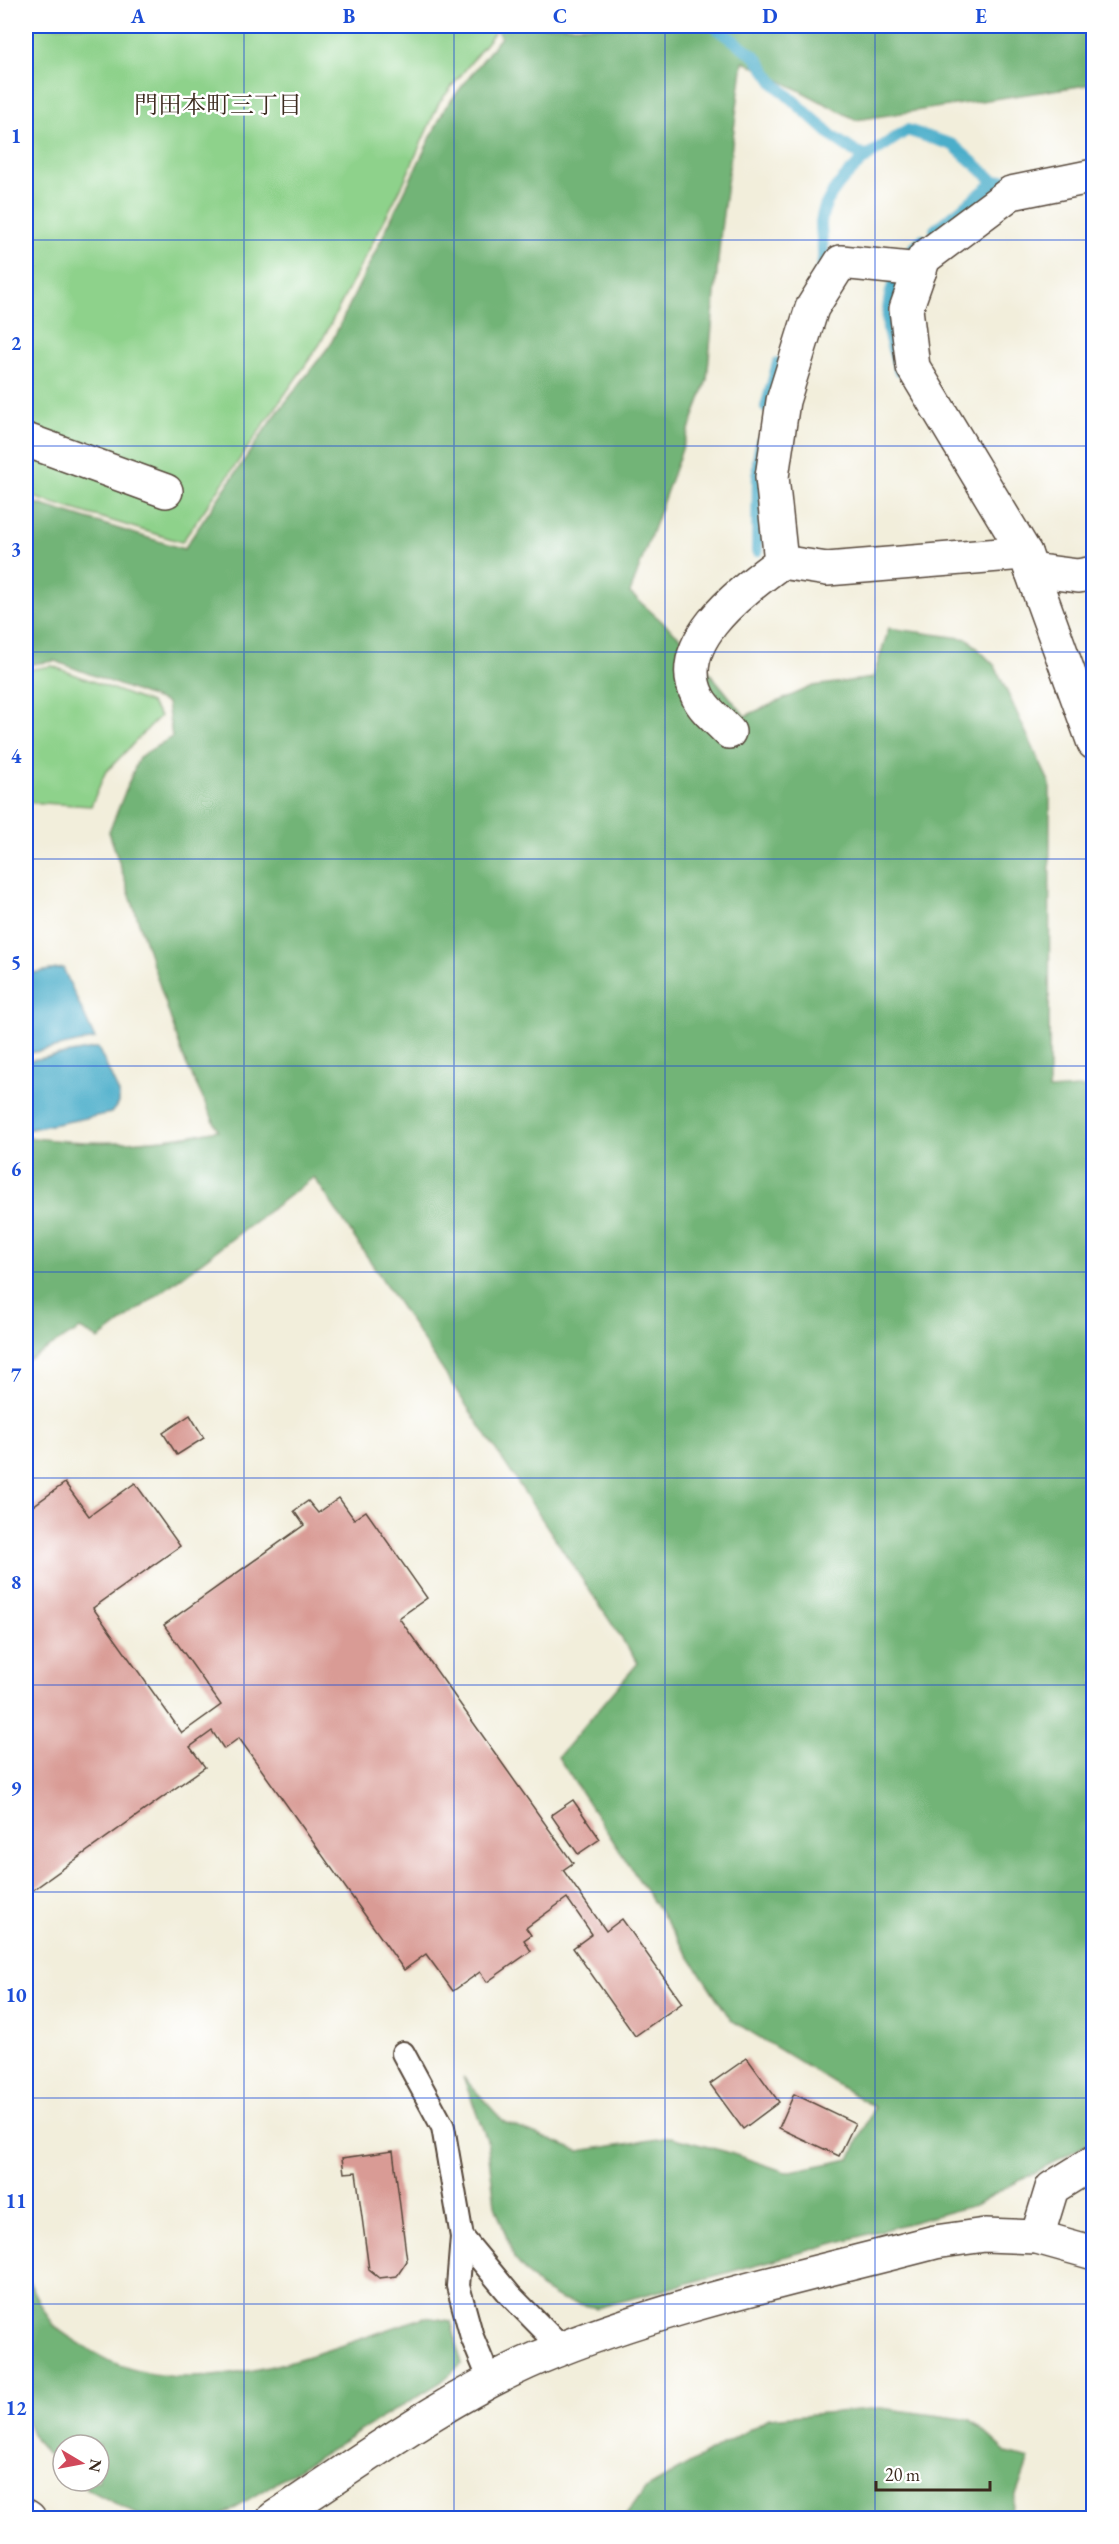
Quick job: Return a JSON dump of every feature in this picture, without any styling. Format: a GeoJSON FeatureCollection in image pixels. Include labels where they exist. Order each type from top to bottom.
{"type":"FeatureCollection","features":[{"type":"Feature","properties":{"kind":"street"},"geometry":{"type":"LineString","coordinates":[[781,562],[772,477],[783,401],[812,308],[841,262],[908,269],[1011,193],[1094,176]]}},
{"type":"Feature","properties":{"kind":"street"},"geometry":{"type":"LineString","coordinates":[[908,269],[906,309],[913,367],[1028,561],[1094,743]]}},
{"type":"Feature","properties":{"kind":"street"},"geometry":{"type":"LineString","coordinates":[[26,440],[166,491]]}},
{"type":"Feature","properties":{"kind":"street"},"geometry":{"type":"LineString","coordinates":[[729,732],[698,698],[691,670],[701,638],[735,598],[781,562],[827,568],[1028,561],[1078,576],[1094,573]]}},
{"type":"Feature","properties":{"kind":"street"},"geometry":{"type":"LineString","coordinates":[[1037,2237],[1052,2188],[1094,2162]]}},
{"type":"Feature","properties":{"kind":"street"},"geometry":{"type":"LineString","coordinates":[[274,2518],[434,2414],[491,2383],[563,2349],[631,2322],[935,2242],[985,2235],[1037,2237],[1094,2253]]}},
{"type":"Feature","properties":{"kind":"lane"},"geometry":{"type":"LineString","coordinates":[[403,2053],[443,2127],[462,2237],[458,2286],[472,2337],[491,2383]]}},
{"type":"Feature","properties":{"kind":"lane"},"geometry":{"type":"LineString","coordinates":[[462,2237],[510,2295],[563,2349]]}},
{"type":"Feature","properties":{"kind":"green space"},"geometry":{"type":"Polygon","coordinates":[[[26,26],[488,26],[494,33],[439,103],[403,184],[320,344],[182,542],[26,495],[26,26]]]}},
{"type":"Feature","properties":{"kind":"green space"},"geometry":{"type":"Polygon","coordinates":[[[493,26],[1093,26],[1093,84],[856,120],[743,61],[721,229],[707,380],[630,593],[684,641],[745,716],[813,686],[873,678],[889,628],[968,639],[995,666],[1050,784],[1049,1090],[1094,1087],[1093,2141],[975,2205],[597,2308],[561,2300],[538,2286],[514,2258],[495,2205],[487,2140],[463,2077],[504,2122],[578,2151],[671,2137],[727,2152],[786,2172],[850,2159],[874,2107],[731,2020],[558,1757],[638,1663],[314,1177],[99,1339],[80,1329],[26,1361],[26,1137],[122,1142],[171,1138],[218,1130],[184,1059],[109,832],[139,757],[172,737],[167,703],[55,661],[26,665],[26,500],[184,549],[268,425],[330,345],[445,108],[501,37],[493,26]]]}},
{"type":"Feature","properties":{"kind":"green space"},"geometry":{"type":"Polygon","coordinates":[[[52,666],[150,703],[160,716],[105,773],[91,806],[26,802],[26,670],[52,666]]]}},
{"type":"Feature","properties":{"kind":"green space"},"geometry":{"type":"Polygon","coordinates":[[[26,2276],[48,2318],[62,2332],[121,2366],[164,2376],[207,2376],[252,2370],[297,2359],[425,2317],[451,2321],[462,2364],[441,2382],[218,2518],[144,2518],[95,2493],[111,2493],[111,2433],[51,2433],[51,2458],[34,2439],[26,2419],[26,2276]]]}},
{"type":"Feature","properties":{"kind":"green space"},"geometry":{"type":"Polygon","coordinates":[[[881,2408],[971,2420],[1008,2453],[1029,2459],[1008,2518],[624,2518],[644,2490],[769,2418],[881,2408]]]}},
{"type":"Feature","properties":{"kind":"water"},"geometry":{"type":"Polygon","coordinates":[[[63,968],[95,1039],[26,1054],[26,974],[63,968]]]}},
{"type":"Feature","properties":{"kind":"water"},"geometry":{"type":"Polygon","coordinates":[[[98,1048],[119,1093],[119,1103],[111,1113],[26,1130],[26,1061],[98,1048]]]}},
{"type":"Feature","properties":{"kind":"building"},"geometry":{"type":"Polygon","coordinates":[[[190,1415],[204,1438],[177,1455],[163,1433],[190,1415]]]}},
{"type":"Feature","properties":{"kind":"building"},"geometry":{"type":"Polygon","coordinates":[[[65,1483],[89,1516],[135,1483],[180,1546],[93,1608],[182,1733],[221,1705],[164,1625],[304,1525],[294,1511],[308,1501],[318,1513],[339,1498],[354,1519],[366,1511],[427,1598],[399,1618],[573,1863],[563,1870],[606,1931],[622,1919],[682,2003],[635,2036],[573,1948],[592,1934],[567,1898],[526,1928],[531,1935],[524,1940],[531,1951],[487,1982],[480,1972],[453,1991],[426,1954],[404,1970],[239,1738],[224,1749],[212,1731],[190,1747],[205,1767],[26,1895],[26,1511],[65,1483]]]}},
{"type":"Feature","properties":{"kind":"building"},"geometry":{"type":"Polygon","coordinates":[[[573,1800],[600,1839],[578,1854],[551,1815],[573,1800]]]}},
{"type":"Feature","properties":{"kind":"building"},"geometry":{"type":"Polygon","coordinates":[[[747,2058],[779,2102],[743,2129],[710,2084],[747,2058]]]}},
{"type":"Feature","properties":{"kind":"building"},"geometry":{"type":"Polygon","coordinates":[[[794,2094],[855,2123],[839,2156],[779,2128],[794,2094]]]}},
{"type":"Feature","properties":{"kind":"building"},"geometry":{"type":"Polygon","coordinates":[[[393,2151],[407,2261],[397,2276],[379,2278],[369,2270],[356,2172],[344,2173],[342,2158],[393,2151]]]}},
{"type":"Feature","properties":{"kind":"waterway"},"geometry":{"type":"LineString","coordinates":[[714,26],[756,57],[774,83],[833,137],[857,153],[868,156],[907,130],[953,145],[995,182],[1013,179]]}},
{"type":"Feature","properties":{"kind":"waterway"},"geometry":{"type":"LineString","coordinates":[[819,274],[823,256],[821,223],[826,204],[831,194],[868,156]]}},
{"type":"Feature","properties":{"kind":"waterway"},"geometry":{"type":"LineString","coordinates":[[935,230],[995,182]]}},
{"type":"Feature","properties":{"kind":"waterway"},"geometry":{"type":"LineString","coordinates":[[899,370],[888,329],[891,293],[899,269],[922,240]]}},
{"type":"Feature","properties":{"kind":"waterway"},"geometry":{"type":"LineString","coordinates":[[766,407],[778,363]]}},
{"type":"Feature","properties":{"kind":"waterway"},"geometry":{"type":"LineString","coordinates":[[757,551],[758,460],[761,442]]}},
{"type":"Feature","properties":{"kind":"district","name":"門田本町三丁目"},"geometry":{"type":"Point","coordinates":[218,105]}}]}
